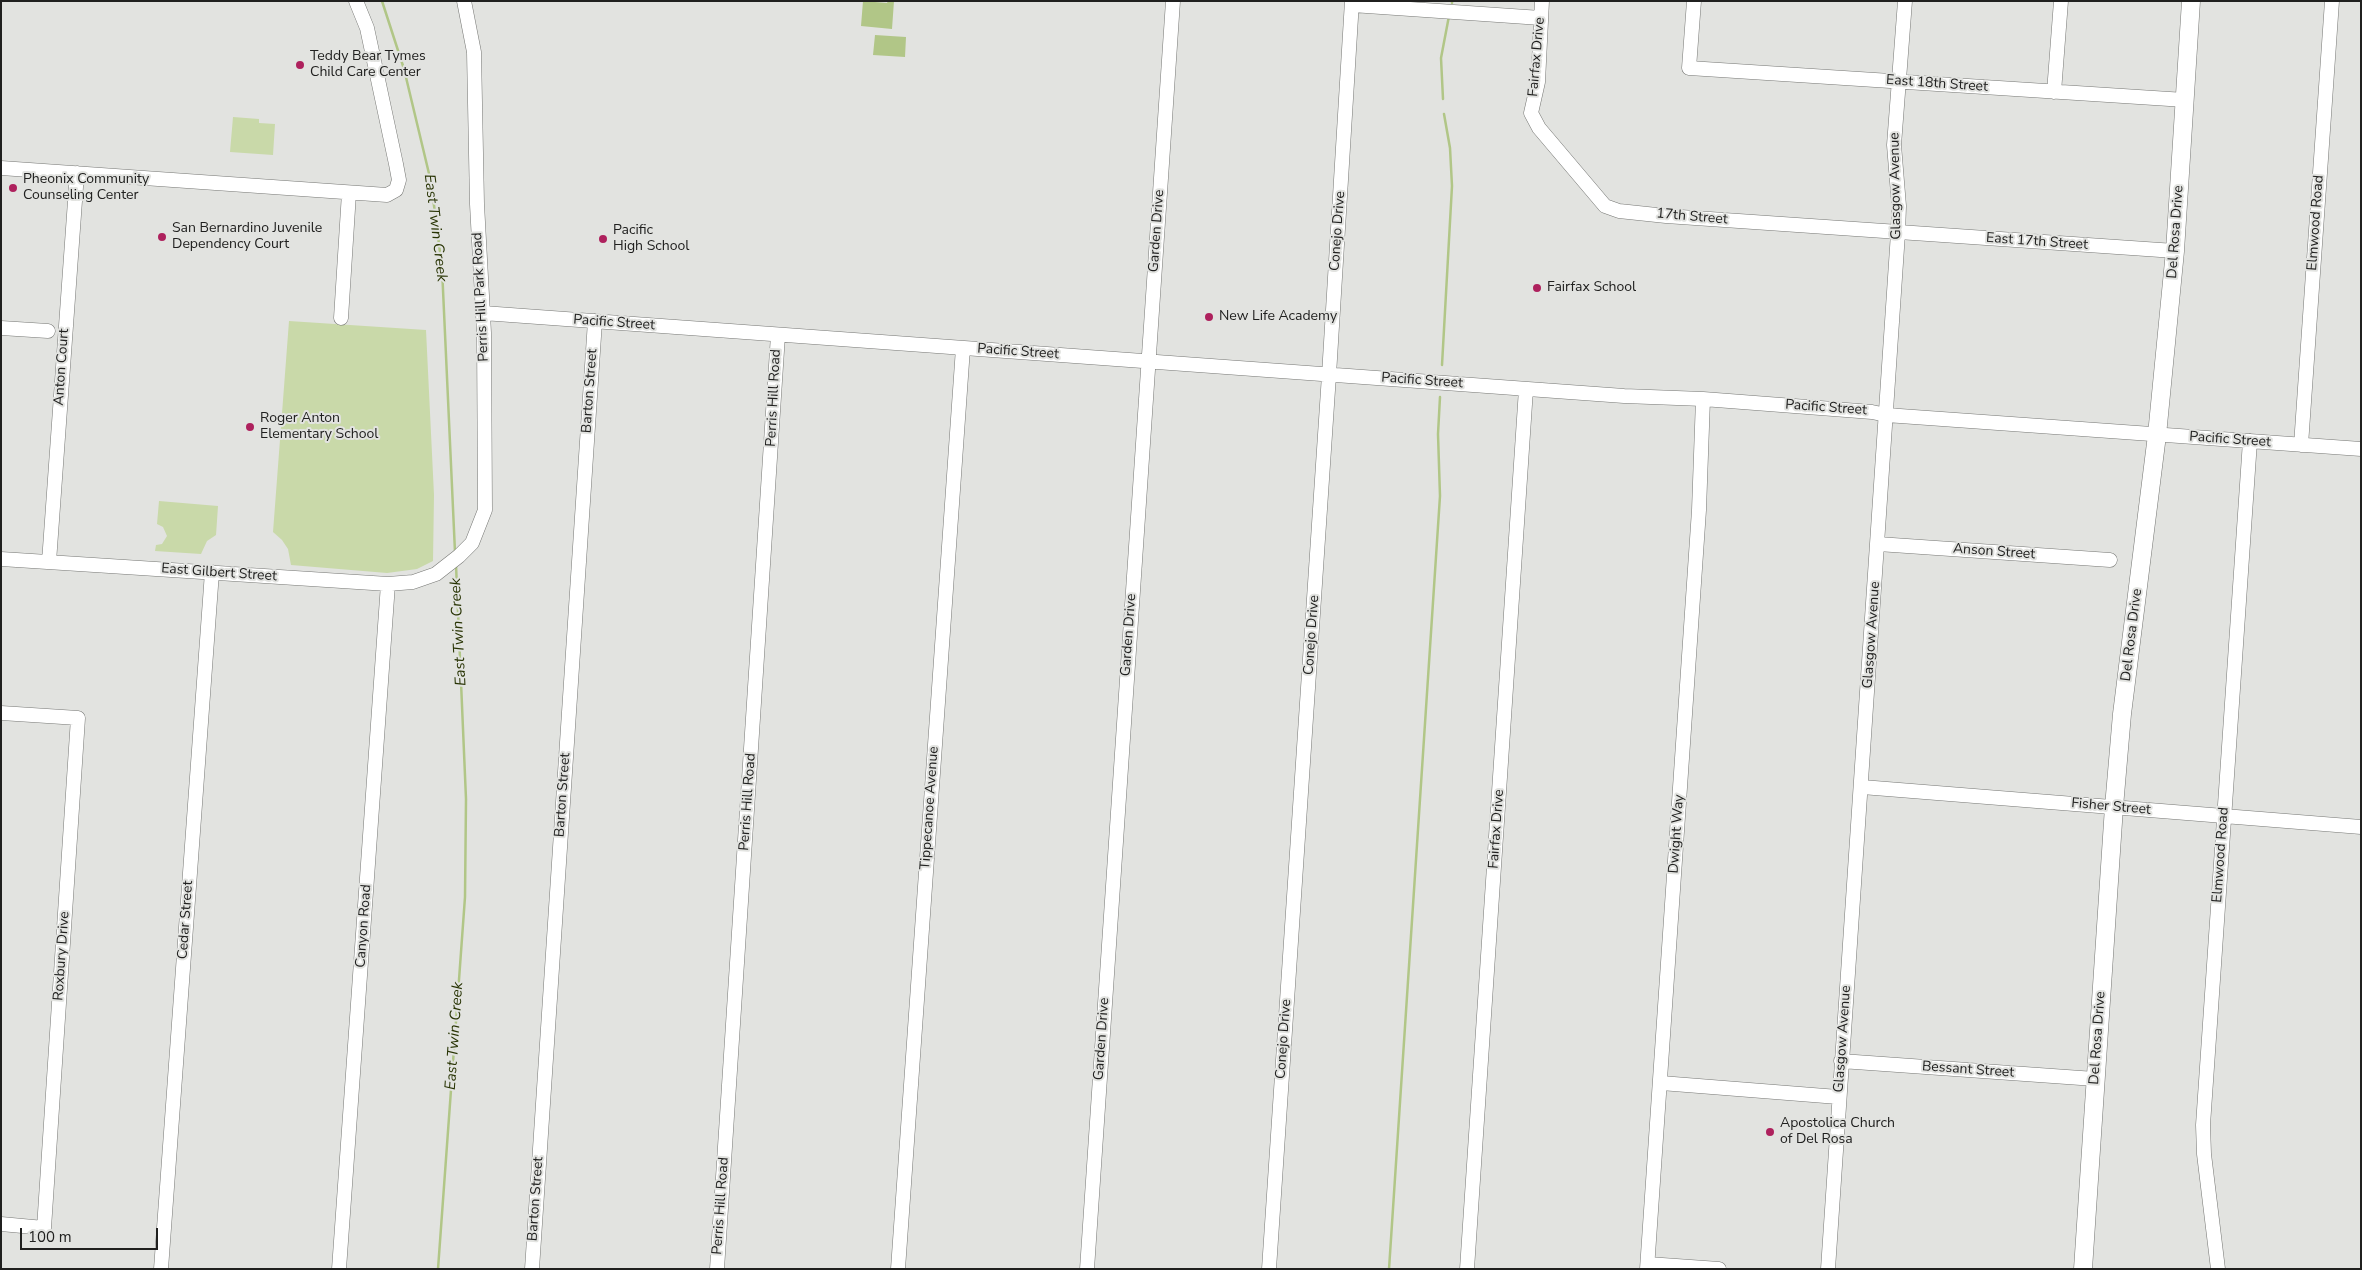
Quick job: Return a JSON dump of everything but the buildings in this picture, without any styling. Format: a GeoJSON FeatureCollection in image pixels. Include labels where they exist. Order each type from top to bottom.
{"type":"FeatureCollection","features":[{"type":"Feature","properties":{"kind":"main road","name":"Del Rosa Drive"},"geometry":{"type":"LineString","coordinates":[[2083,1269],[2114,807],[2124,704],[2158,435],[2175,251],[2191,1]]}},
{"type":"Feature","properties":{"kind":"street"},"geometry":{"type":"LineString","coordinates":[[1,168],[387,195],[396,190],[399,180],[367,28],[356,1]]}},
{"type":"Feature","properties":{"kind":"street","name":"Perris Hill Park Road"},"geometry":{"type":"LineString","coordinates":[[439,572],[459,556],[474,538],[485,510],[486,494],[483,313],[477,204],[474,52],[464,1]]}},
{"type":"Feature","properties":{"kind":"street","name":"Garden Drive"},"geometry":{"type":"LineString","coordinates":[[1086,1269],[1173,1]]}},
{"type":"Feature","properties":{"kind":"street","name":"Fairfax Drive"},"geometry":{"type":"LineString","coordinates":[[1531,113],[1538,82],[1542,1]]}},
{"type":"Feature","properties":{"kind":"street","name":"East 18th Street"},"geometry":{"type":"LineString","coordinates":[[1694,1],[1689,68],[2185,100]]}},
{"type":"Feature","properties":{"kind":"street","name":"Glasgow Avenue"},"geometry":{"type":"LineString","coordinates":[[1828,1269],[1838,1097],[1862,787],[1898,233],[1899,206],[1894,145],[1905,1]]}},
{"type":"Feature","properties":{"kind":"street"},"geometry":{"type":"LineString","coordinates":[[2054,92],[2061,1]]}},
{"type":"Feature","properties":{"kind":"street","name":"Elmwood Road"},"geometry":{"type":"LineString","coordinates":[[2301,445],[2332,1]]}},
{"type":"Feature","properties":{"kind":"street"},"geometry":{"type":"LineString","coordinates":[[1352,3],[1541,18]]}},
{"type":"Feature","properties":{"kind":"street","name":"Conejo Drive"},"geometry":{"type":"LineString","coordinates":[[1269,1269],[1352,3]]}},
{"type":"Feature","properties":{"kind":"street","name":"17th Street"},"geometry":{"type":"LineString","coordinates":[[1531,113],[1539,128],[1606,206],[1619,211],[1898,233]]}},
{"type":"Feature","properties":{"kind":"street","name":"Anton Court"},"geometry":{"type":"LineString","coordinates":[[49,562],[77,173]]}},
{"type":"Feature","properties":{"kind":"street"},"geometry":{"type":"LineString","coordinates":[[341,318],[349,193]]}},
{"type":"Feature","properties":{"kind":"street","name":"East 17th Street"},"geometry":{"type":"LineString","coordinates":[[1898,233],[2175,251]]}},
{"type":"Feature","properties":{"kind":"street","name":"Pacific Street"},"geometry":{"type":"LineString","coordinates":[[483,313],[1526,389],[1703,399],[1872,412],[1886,415],[2361,449]]}},
{"type":"Feature","properties":{"kind":"street","name":"Barton Street"},"geometry":{"type":"LineString","coordinates":[[532,1269],[594,321]]}},
{"type":"Feature","properties":{"kind":"street"},"geometry":{"type":"LineString","coordinates":[[1,328],[48,331]]}},
{"type":"Feature","properties":{"kind":"street","name":"Perris Hill Road"},"geometry":{"type":"LineString","coordinates":[[717,1269],[778,335]]}},
{"type":"Feature","properties":{"kind":"street","name":"Tippecanoe Avenue"},"geometry":{"type":"LineString","coordinates":[[898,1269],[962,348]]}},
{"type":"Feature","properties":{"kind":"street","name":"Fairfax Drive"},"geometry":{"type":"LineString","coordinates":[[1468,1269],[1526,389]]}},
{"type":"Feature","properties":{"kind":"street","name":"Dwight Way"},"geometry":{"type":"LineString","coordinates":[[1648,1266],[1701,480],[1703,399]]}},
{"type":"Feature","properties":{"kind":"street","name":"Elmwood Road"},"geometry":{"type":"LineString","coordinates":[[2218,1269],[2204,1154],[2203,1125],[2250,441]]}},
{"type":"Feature","properties":{"kind":"street","name":"Anson Street"},"geometry":{"type":"LineString","coordinates":[[1878,544],[2110,560]]}},
{"type":"Feature","properties":{"kind":"street","name":"East Gilbert Street"},"geometry":{"type":"LineString","coordinates":[[1,559],[388,584],[413,582],[439,572]]}},
{"type":"Feature","properties":{"kind":"street","name":"Cedar Street"},"geometry":{"type":"LineString","coordinates":[[161,1269],[212,572]]}},
{"type":"Feature","properties":{"kind":"street","name":"Canyon Road"},"geometry":{"type":"LineString","coordinates":[[339,1269],[388,584]]}},
{"type":"Feature","properties":{"kind":"street","name":"Roxbury Drive"},"geometry":{"type":"LineString","coordinates":[[1,713],[78,718],[44,1228],[1,1224]]}},
{"type":"Feature","properties":{"kind":"street","name":"Fisher Street"},"geometry":{"type":"LineString","coordinates":[[1862,787],[2361,827]]}},
{"type":"Feature","properties":{"kind":"street","name":"Bessant Street"},"geometry":{"type":"LineString","coordinates":[[1841,1061],[2095,1080]]}},
{"type":"Feature","properties":{"kind":"street"},"geometry":{"type":"LineString","coordinates":[[1661,1083],[1838,1097]]}},
{"type":"Feature","properties":{"kind":"street"},"geometry":{"type":"LineString","coordinates":[[1648,1266],[1719,1269]]}},
{"type":"Feature","properties":{"kind":"shaded area"},"geometry":{"type":"Polygon","coordinates":[[[863,1],[887,3],[888,1],[894,1],[892,29],[861,26],[863,1]]]}},
{"type":"Feature","properties":{"kind":"shaded area"},"geometry":{"type":"Polygon","coordinates":[[[875,35],[906,37],[905,57],[873,55],[875,35]]]}},
{"type":"Feature","properties":{"kind":"shaded area"},"geometry":{"type":"Polygon","coordinates":[[[233,117],[259,119],[259,123],[275,124],[273,155],[230,152],[233,117]]]}},
{"type":"Feature","properties":{"kind":"shaded area"},"geometry":{"type":"Polygon","coordinates":[[[289,321],[426,330],[434,495],[433,561],[417,569],[387,573],[291,565],[288,549],[273,532],[289,321]]]}},
{"type":"Feature","properties":{"kind":"shaded area"},"geometry":{"type":"Polygon","coordinates":[[[159,501],[218,506],[216,535],[207,541],[201,554],[155,551],[156,545],[162,544],[167,536],[163,527],[157,524],[159,501]]]}},
{"type":"Feature","properties":{"kind":"waterway","name":"East Twin Creek"},"geometry":{"type":"LineString","coordinates":[[382,1],[404,69],[431,182],[442,268],[455,552]]}},
{"type":"Feature","properties":{"kind":"waterway"},"geometry":{"type":"LineString","coordinates":[[1443,99],[1441,58],[1449,16]]}},
{"type":"Feature","properties":{"kind":"waterway"},"geometry":{"type":"LineString","coordinates":[[1442,365],[1452,186],[1450,148],[1444,114]]}},
{"type":"Feature","properties":{"kind":"waterway"},"geometry":{"type":"LineString","coordinates":[[1389,1269],[1440,496],[1438,434],[1440,397]]}},
{"type":"Feature","properties":{"kind":"waterway","name":"East Twin Creek"},"geometry":{"type":"LineString","coordinates":[[438,1269],[465,897],[466,799],[456,565]]}},
{"type":"Feature","properties":{"kind":"place","name":"Teddy Bear Tymes Child Care Center"},"geometry":{"type":"Point","coordinates":[300,65]}},
{"type":"Feature","properties":{"kind":"place","name":"Pheonix Community Counseling Center"},"geometry":{"type":"Point","coordinates":[13,188]}},
{"type":"Feature","properties":{"kind":"place","name":"San Bernardino Juvenile Dependency Court"},"geometry":{"type":"Point","coordinates":[162,237]}},
{"type":"Feature","properties":{"kind":"place","name":"Pacific High School"},"geometry":{"type":"Point","coordinates":[603,239]}},
{"type":"Feature","properties":{"kind":"place","name":"Fairfax School"},"geometry":{"type":"Point","coordinates":[1537,288]}},
{"type":"Feature","properties":{"kind":"place","name":"New Life Academy"},"geometry":{"type":"Point","coordinates":[1209,317]}},
{"type":"Feature","properties":{"kind":"place","name":"Roger Anton Elementary School"},"geometry":{"type":"Point","coordinates":[250,427]}},
{"type":"Feature","properties":{"kind":"place","name":"Apostolica Church of Del Rosa"},"geometry":{"type":"Point","coordinates":[1770,1132]}}]}
